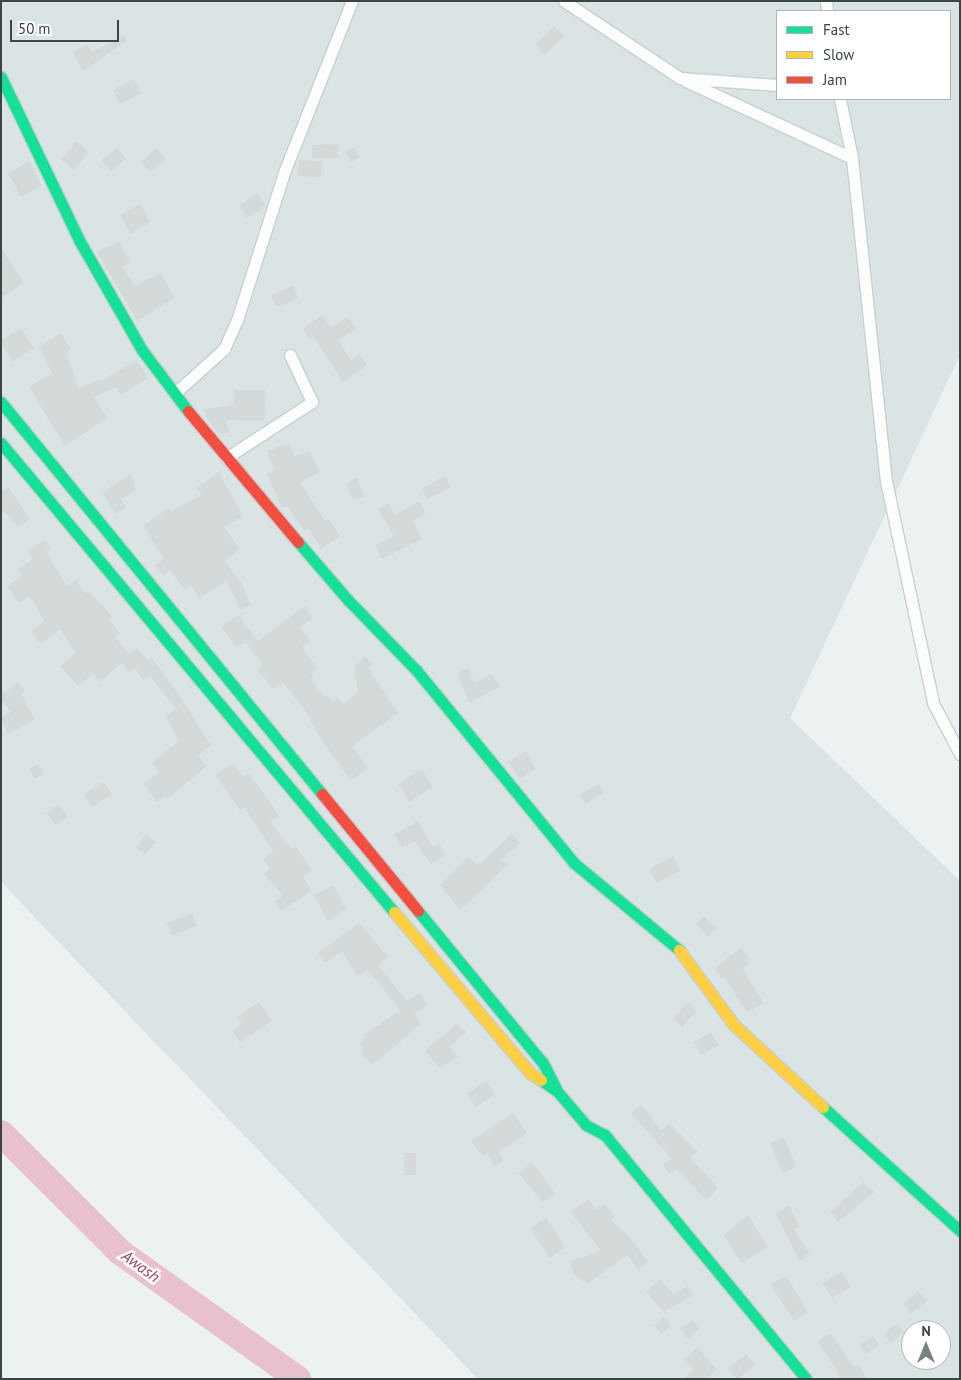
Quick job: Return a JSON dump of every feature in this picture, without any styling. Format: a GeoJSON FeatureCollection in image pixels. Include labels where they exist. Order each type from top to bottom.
{"type":"FeatureCollection","features":[{"type":"Feature","properties":{"kind":"main road"},"geometry":{"type":"LineString","coordinates":[[1,77],[79,240],[142,350],[226,458],[348,600],[417,671],[574,863],[687,956],[734,1025],[960,1231]]}},
{"type":"Feature","properties":{"kind":"main road"},"geometry":{"type":"LineString","coordinates":[[1,402],[543,1062],[557,1091],[586,1125],[605,1135],[806,1379]]}},
{"type":"Feature","properties":{"kind":"main road"},"geometry":{"type":"LineString","coordinates":[[1,442],[110,576],[530,1073],[557,1091]]}},
{"type":"Feature","properties":{"kind":"street"},"geometry":{"type":"LineString","coordinates":[[175,393],[224,349],[238,317],[285,170],[352,1]]}},
{"type":"Feature","properties":{"kind":"street"},"geometry":{"type":"LineString","coordinates":[[564,1],[680,78],[852,158]]}},
{"type":"Feature","properties":{"kind":"street"},"geometry":{"type":"LineString","coordinates":[[680,78],[776,85]]}},
{"type":"Feature","properties":{"kind":"street"},"geometry":{"type":"LineString","coordinates":[[840,100],[852,158],[886,481],[933,703],[960,754]]}},
{"type":"Feature","properties":{"kind":"street"},"geometry":{"type":"LineString","coordinates":[[226,458],[312,402],[290,355]]}},
{"type":"Feature","properties":{"kind":"shaded area"},"geometry":{"type":"Polygon","coordinates":[[[1,1],[960,1],[960,355],[790,718],[960,881],[960,1379],[478,1379],[1,882],[1,1]]]}},
{"type":"Feature","properties":{"kind":"building"},"geometry":{"type":"Polygon","coordinates":[[[554,26],[564,36],[545,55],[535,45],[554,26]]]}},
{"type":"Feature","properties":{"kind":"building"},"geometry":{"type":"Polygon","coordinates":[[[124,35],[127,40],[83,71],[73,52],[87,44],[92,52],[124,35]]]}},
{"type":"Feature","properties":{"kind":"building"},"geometry":{"type":"Polygon","coordinates":[[[134,79],[142,93],[120,104],[113,90],[134,79]]]}},
{"type":"Feature","properties":{"kind":"building"},"geometry":{"type":"Polygon","coordinates":[[[77,141],[89,152],[73,170],[61,159],[77,141]]]}},
{"type":"Feature","properties":{"kind":"building"},"geometry":{"type":"Polygon","coordinates":[[[338,144],[338,158],[312,158],[312,145],[338,144]]]}},
{"type":"Feature","properties":{"kind":"building"},"geometry":{"type":"Polygon","coordinates":[[[117,147],[126,159],[111,171],[102,160],[117,147]]]}},
{"type":"Feature","properties":{"kind":"building"},"geometry":{"type":"Polygon","coordinates":[[[354,147],[360,157],[351,162],[345,152],[354,147]]]}},
{"type":"Feature","properties":{"kind":"building"},"geometry":{"type":"Polygon","coordinates":[[[156,148],[166,160],[150,172],[141,162],[156,148]]]}},
{"type":"Feature","properties":{"kind":"building"},"geometry":{"type":"Polygon","coordinates":[[[299,160],[322,161],[321,177],[298,176],[299,160]]]}},
{"type":"Feature","properties":{"kind":"building"},"geometry":{"type":"Polygon","coordinates":[[[30,161],[42,186],[21,197],[8,173],[30,161]]]}},
{"type":"Feature","properties":{"kind":"building"},"geometry":{"type":"Polygon","coordinates":[[[257,193],[266,206],[247,218],[239,206],[257,193]]]}},
{"type":"Feature","properties":{"kind":"building"},"geometry":{"type":"Polygon","coordinates":[[[140,204],[150,222],[130,234],[120,215],[140,204]]]}},
{"type":"Feature","properties":{"kind":"building"},"geometry":{"type":"Polygon","coordinates":[[[119,241],[130,263],[122,267],[135,286],[161,273],[174,298],[137,321],[97,252],[119,241]]]}},
{"type":"Feature","properties":{"kind":"building"},"geometry":{"type":"Polygon","coordinates":[[[1,248],[24,283],[1,298],[1,248]]]}},
{"type":"Feature","properties":{"kind":"building"},"geometry":{"type":"Polygon","coordinates":[[[293,286],[298,298],[276,307],[271,295],[293,286]]]}},
{"type":"Feature","properties":{"kind":"building"},"geometry":{"type":"Polygon","coordinates":[[[322,315],[331,328],[347,317],[356,328],[338,341],[351,360],[359,354],[367,365],[343,382],[314,337],[310,340],[303,329],[322,315]]]}},
{"type":"Feature","properties":{"kind":"building"},"geometry":{"type":"Polygon","coordinates":[[[21,328],[34,348],[12,362],[1,341],[21,328]]]}},
{"type":"Feature","properties":{"kind":"building"},"geometry":{"type":"Polygon","coordinates":[[[61,333],[71,349],[66,352],[79,388],[100,379],[101,381],[137,360],[148,378],[121,395],[116,387],[94,397],[107,418],[65,446],[29,387],[52,373],[39,347],[61,333]]]}},
{"type":"Feature","properties":{"kind":"building"},"geometry":{"type":"Polygon","coordinates":[[[234,390],[265,390],[264,421],[227,420],[229,433],[219,434],[206,417],[205,409],[233,405],[234,390]]]}},
{"type":"Feature","properties":{"kind":"building"},"geometry":{"type":"Polygon","coordinates":[[[290,443],[294,456],[309,451],[320,472],[300,482],[325,521],[329,519],[340,536],[321,549],[308,528],[304,531],[288,507],[281,507],[267,474],[274,470],[267,451],[290,443]]]}},
{"type":"Feature","properties":{"kind":"building"},"geometry":{"type":"Polygon","coordinates":[[[219,472],[243,516],[224,527],[240,549],[224,561],[242,584],[251,605],[240,610],[227,581],[199,598],[191,585],[185,590],[170,570],[163,575],[155,566],[164,559],[143,526],[168,508],[171,511],[202,495],[197,488],[219,472]]]}},
{"type":"Feature","properties":{"kind":"building"},"geometry":{"type":"Polygon","coordinates":[[[131,474],[136,490],[121,499],[126,508],[115,514],[102,492],[131,474]]]}},
{"type":"Feature","properties":{"kind":"building"},"geometry":{"type":"Polygon","coordinates":[[[445,476],[451,487],[427,499],[422,488],[445,476]]]}},
{"type":"Feature","properties":{"kind":"building"},"geometry":{"type":"Polygon","coordinates":[[[357,478],[364,496],[353,500],[346,483],[357,478]]]}},
{"type":"Feature","properties":{"kind":"building"},"geometry":{"type":"Polygon","coordinates":[[[8,487],[30,519],[18,527],[1,509],[1,492],[8,487]]]}},
{"type":"Feature","properties":{"kind":"building"},"geometry":{"type":"Polygon","coordinates":[[[419,501],[426,514],[413,521],[422,539],[382,559],[375,545],[394,536],[378,509],[389,503],[395,515],[419,501]]]}},
{"type":"Feature","properties":{"kind":"building"},"geometry":{"type":"Polygon","coordinates":[[[45,540],[50,549],[46,552],[67,586],[76,580],[85,594],[89,591],[113,617],[109,620],[120,633],[115,637],[129,654],[137,648],[148,661],[152,658],[184,702],[176,708],[150,676],[143,680],[135,668],[129,672],[122,662],[100,682],[93,674],[78,686],[60,666],[76,653],[60,629],[41,644],[31,632],[44,621],[30,596],[19,603],[7,586],[22,576],[18,570],[33,559],[28,550],[45,540]]]}},
{"type":"Feature","properties":{"kind":"building"},"geometry":{"type":"Polygon","coordinates":[[[305,606],[313,618],[300,627],[310,641],[302,647],[318,669],[311,674],[314,677],[310,679],[324,697],[327,695],[332,702],[338,697],[343,704],[358,692],[354,667],[365,656],[373,664],[368,668],[398,713],[352,746],[368,767],[351,781],[322,740],[310,720],[312,719],[283,682],[274,689],[257,670],[263,665],[245,642],[237,648],[221,627],[238,615],[258,641],[305,606]]]}},
{"type":"Feature","properties":{"kind":"building"},"geometry":{"type":"Polygon","coordinates":[[[468,668],[475,683],[492,674],[500,687],[469,703],[457,673],[468,668]]]}},
{"type":"Feature","properties":{"kind":"building"},"geometry":{"type":"Polygon","coordinates":[[[18,682],[25,691],[21,694],[35,719],[8,734],[1,717],[11,712],[1,700],[1,695],[18,682]]]}},
{"type":"Feature","properties":{"kind":"building"},"geometry":{"type":"Polygon","coordinates":[[[184,703],[211,745],[198,755],[207,766],[167,799],[165,796],[157,802],[144,784],[159,772],[152,762],[179,741],[166,716],[184,703]]]}},
{"type":"Feature","properties":{"kind":"building"},"geometry":{"type":"Polygon","coordinates":[[[526,751],[536,769],[519,779],[508,761],[526,751]]]}},
{"type":"Feature","properties":{"kind":"building"},"geometry":{"type":"Polygon","coordinates":[[[233,763],[243,777],[248,773],[263,792],[279,816],[270,822],[292,849],[296,847],[312,870],[303,877],[312,891],[281,911],[275,902],[283,896],[264,874],[270,868],[263,860],[273,850],[244,807],[240,810],[215,775],[233,763]]]}},
{"type":"Feature","properties":{"kind":"building"},"geometry":{"type":"Polygon","coordinates":[[[38,764],[44,774],[34,779],[29,769],[38,764]]]}},
{"type":"Feature","properties":{"kind":"building"},"geometry":{"type":"Polygon","coordinates":[[[422,769],[433,787],[409,802],[398,784],[422,769]]]}},
{"type":"Feature","properties":{"kind":"building"},"geometry":{"type":"Polygon","coordinates":[[[104,782],[112,794],[91,807],[84,794],[104,782]]]}},
{"type":"Feature","properties":{"kind":"building"},"geometry":{"type":"Polygon","coordinates":[[[599,784],[604,793],[585,804],[580,794],[599,784]]]}},
{"type":"Feature","properties":{"kind":"building"},"geometry":{"type":"Polygon","coordinates":[[[58,804],[68,816],[56,825],[46,813],[58,804]]]}},
{"type":"Feature","properties":{"kind":"building"},"geometry":{"type":"Polygon","coordinates":[[[418,821],[433,847],[438,843],[446,854],[431,864],[414,841],[402,848],[394,834],[418,821]]]}},
{"type":"Feature","properties":{"kind":"building"},"geometry":{"type":"Polygon","coordinates":[[[147,834],[156,842],[145,854],[136,847],[147,834]]]}},
{"type":"Feature","properties":{"kind":"building"},"geometry":{"type":"Polygon","coordinates":[[[512,834],[520,843],[502,859],[508,865],[460,910],[440,885],[468,857],[478,866],[512,834]]]}},
{"type":"Feature","properties":{"kind":"building"},"geometry":{"type":"Polygon","coordinates":[[[673,856],[680,871],[657,883],[649,869],[673,856]]]}},
{"type":"Feature","properties":{"kind":"building"},"geometry":{"type":"Polygon","coordinates":[[[333,885],[346,909],[328,921],[314,895],[333,885]]]}},
{"type":"Feature","properties":{"kind":"building"},"geometry":{"type":"Polygon","coordinates":[[[192,913],[197,926],[172,936],[167,923],[192,913]]]}},
{"type":"Feature","properties":{"kind":"building"},"geometry":{"type":"Polygon","coordinates":[[[704,916],[717,928],[708,937],[696,924],[704,916]]]}},
{"type":"Feature","properties":{"kind":"building"},"geometry":{"type":"Polygon","coordinates":[[[359,923],[388,957],[378,965],[407,1001],[420,993],[427,1005],[414,1014],[421,1024],[372,1065],[360,1053],[364,1050],[359,1043],[365,1038],[364,1035],[400,1010],[368,970],[357,976],[342,951],[325,963],[318,953],[359,923]]]}},
{"type":"Feature","properties":{"kind":"building"},"geometry":{"type":"Polygon","coordinates":[[[741,947],[751,962],[742,968],[764,1003],[747,1013],[724,977],[722,978],[715,969],[741,947]]]}},
{"type":"Feature","properties":{"kind":"building"},"geometry":{"type":"Polygon","coordinates":[[[259,1002],[272,1021],[240,1042],[232,1031],[242,1024],[237,1017],[259,1002]]]}},
{"type":"Feature","properties":{"kind":"building"},"geometry":{"type":"Polygon","coordinates":[[[688,1002],[697,1011],[682,1027],[673,1018],[688,1002]]]}},
{"type":"Feature","properties":{"kind":"building"},"geometry":{"type":"Polygon","coordinates":[[[457,1023],[466,1032],[450,1047],[458,1057],[440,1068],[425,1051],[457,1023]]]}},
{"type":"Feature","properties":{"kind":"building"},"geometry":{"type":"Polygon","coordinates":[[[711,1032],[719,1045],[701,1055],[694,1042],[711,1032]]]}},
{"type":"Feature","properties":{"kind":"building"},"geometry":{"type":"Polygon","coordinates":[[[486,1081],[495,1094],[476,1107],[467,1094],[486,1081]]]}},
{"type":"Feature","properties":{"kind":"building"},"geometry":{"type":"Polygon","coordinates":[[[641,1105],[661,1130],[669,1123],[698,1152],[690,1157],[718,1188],[706,1200],[677,1169],[669,1174],[663,1165],[672,1159],[631,1113],[641,1105]]]}},
{"type":"Feature","properties":{"kind":"building"},"geometry":{"type":"Polygon","coordinates":[[[513,1113],[527,1133],[499,1152],[504,1160],[495,1166],[487,1154],[483,1157],[471,1141],[513,1113]]]}},
{"type":"Feature","properties":{"kind":"building"},"geometry":{"type":"Polygon","coordinates":[[[784,1137],[796,1167],[783,1173],[770,1143],[784,1137]]]}},
{"type":"Feature","properties":{"kind":"building"},"geometry":{"type":"Polygon","coordinates":[[[404,1153],[416,1153],[416,1175],[404,1175],[404,1153]]]}},
{"type":"Feature","properties":{"kind":"building"},"geometry":{"type":"Polygon","coordinates":[[[532,1162],[555,1194],[543,1202],[518,1173],[532,1162]]]}},
{"type":"Feature","properties":{"kind":"building"},"geometry":{"type":"Polygon","coordinates":[[[863,1182],[874,1192],[838,1222],[830,1212],[863,1182]]]}},
{"type":"Feature","properties":{"kind":"building"},"geometry":{"type":"Polygon","coordinates":[[[588,1199],[596,1210],[604,1203],[615,1217],[611,1220],[629,1236],[648,1262],[639,1270],[627,1255],[587,1284],[573,1273],[570,1261],[601,1251],[571,1212],[588,1199]]]}},
{"type":"Feature","properties":{"kind":"building"},"geometry":{"type":"Polygon","coordinates":[[[789,1206],[800,1227],[794,1230],[810,1254],[799,1261],[775,1213],[789,1206]]]}},
{"type":"Feature","properties":{"kind":"building"},"geometry":{"type":"Polygon","coordinates":[[[748,1215],[768,1247],[741,1263],[724,1235],[748,1215]]]}},
{"type":"Feature","properties":{"kind":"building"},"geometry":{"type":"Polygon","coordinates":[[[546,1218],[565,1247],[550,1258],[530,1228],[546,1218]]]}},
{"type":"Feature","properties":{"kind":"building"},"geometry":{"type":"Polygon","coordinates":[[[842,1272],[851,1287],[832,1298],[822,1283],[842,1272]]]}},
{"type":"Feature","properties":{"kind":"building"},"geometry":{"type":"Polygon","coordinates":[[[786,1276],[808,1312],[794,1321],[770,1284],[786,1276]]]}},
{"type":"Feature","properties":{"kind":"building"},"geometry":{"type":"Polygon","coordinates":[[[660,1279],[673,1294],[688,1286],[693,1295],[664,1312],[646,1292],[660,1279]]]}},
{"type":"Feature","properties":{"kind":"building"},"geometry":{"type":"Polygon","coordinates":[[[918,1291],[927,1301],[911,1314],[903,1304],[918,1291]]]}},
{"type":"Feature","properties":{"kind":"building"},"geometry":{"type":"Polygon","coordinates":[[[664,1317],[671,1326],[661,1334],[654,1325],[664,1317]]]}},
{"type":"Feature","properties":{"kind":"building"},"geometry":{"type":"Polygon","coordinates":[[[692,1320],[700,1329],[688,1339],[680,1329],[692,1320]]]}},
{"type":"Feature","properties":{"kind":"building"},"geometry":{"type":"Polygon","coordinates":[[[897,1323],[901,1328],[901,1335],[891,1343],[884,1334],[897,1323]]]}},
{"type":"Feature","properties":{"kind":"building"},"geometry":{"type":"Polygon","coordinates":[[[830,1333],[854,1367],[858,1364],[867,1379],[836,1379],[839,1377],[836,1369],[817,1341],[830,1333]]]}},
{"type":"Feature","properties":{"kind":"building"},"geometry":{"type":"Polygon","coordinates":[[[873,1336],[879,1345],[866,1354],[860,1345],[873,1336]]]}},
{"type":"Feature","properties":{"kind":"building"},"geometry":{"type":"Polygon","coordinates":[[[697,1347],[717,1369],[706,1379],[683,1379],[694,1370],[684,1359],[697,1347]]]}},
{"type":"Feature","properties":{"kind":"building"},"geometry":{"type":"Polygon","coordinates":[[[746,1354],[755,1365],[737,1379],[728,1369],[746,1354]]]}},
{"type":"Feature","properties":{"kind":"waterway","name":"Awash"},"geometry":{"type":"LineString","coordinates":[[1,1133],[120,1252],[298,1379]]}},
{"type":"Feature","properties":{"kind":"traffic: fast"},"geometry":{"type":"LineString","coordinates":[[1,77],[79,240],[142,350],[188,411]]}},
{"type":"Feature","properties":{"kind":"traffic: fast"},"geometry":{"type":"LineString","coordinates":[[1,402],[322,794]]}},
{"type":"Feature","properties":{"kind":"traffic: fast"},"geometry":{"type":"LineString","coordinates":[[1,443],[394,912]]}},
{"type":"Feature","properties":{"kind":"traffic: fast"},"geometry":{"type":"LineString","coordinates":[[298,542],[348,600],[417,671],[574,863],[679,950]]}},
{"type":"Feature","properties":{"kind":"traffic: fast"},"geometry":{"type":"LineString","coordinates":[[418,911],[543,1063],[556,1089]]}},
{"type":"Feature","properties":{"kind":"traffic: fast"},"geometry":{"type":"LineString","coordinates":[[541,1080],[557,1091],[586,1125],[605,1135],[806,1379]]}},
{"type":"Feature","properties":{"kind":"traffic: fast"},"geometry":{"type":"LineString","coordinates":[[823,1107],[960,1231]]}},
{"type":"Feature","properties":{"kind":"traffic: slow"},"geometry":{"type":"LineString","coordinates":[[394,912],[530,1073],[541,1080]]}},
{"type":"Feature","properties":{"kind":"traffic: slow"},"geometry":{"type":"LineString","coordinates":[[679,950],[734,1025],[823,1107]]}},
{"type":"Feature","properties":{"kind":"traffic: jam"},"geometry":{"type":"LineString","coordinates":[[188,411],[298,542]]}},
{"type":"Feature","properties":{"kind":"traffic: jam"},"geometry":{"type":"LineString","coordinates":[[322,794],[418,911]]}}]}
